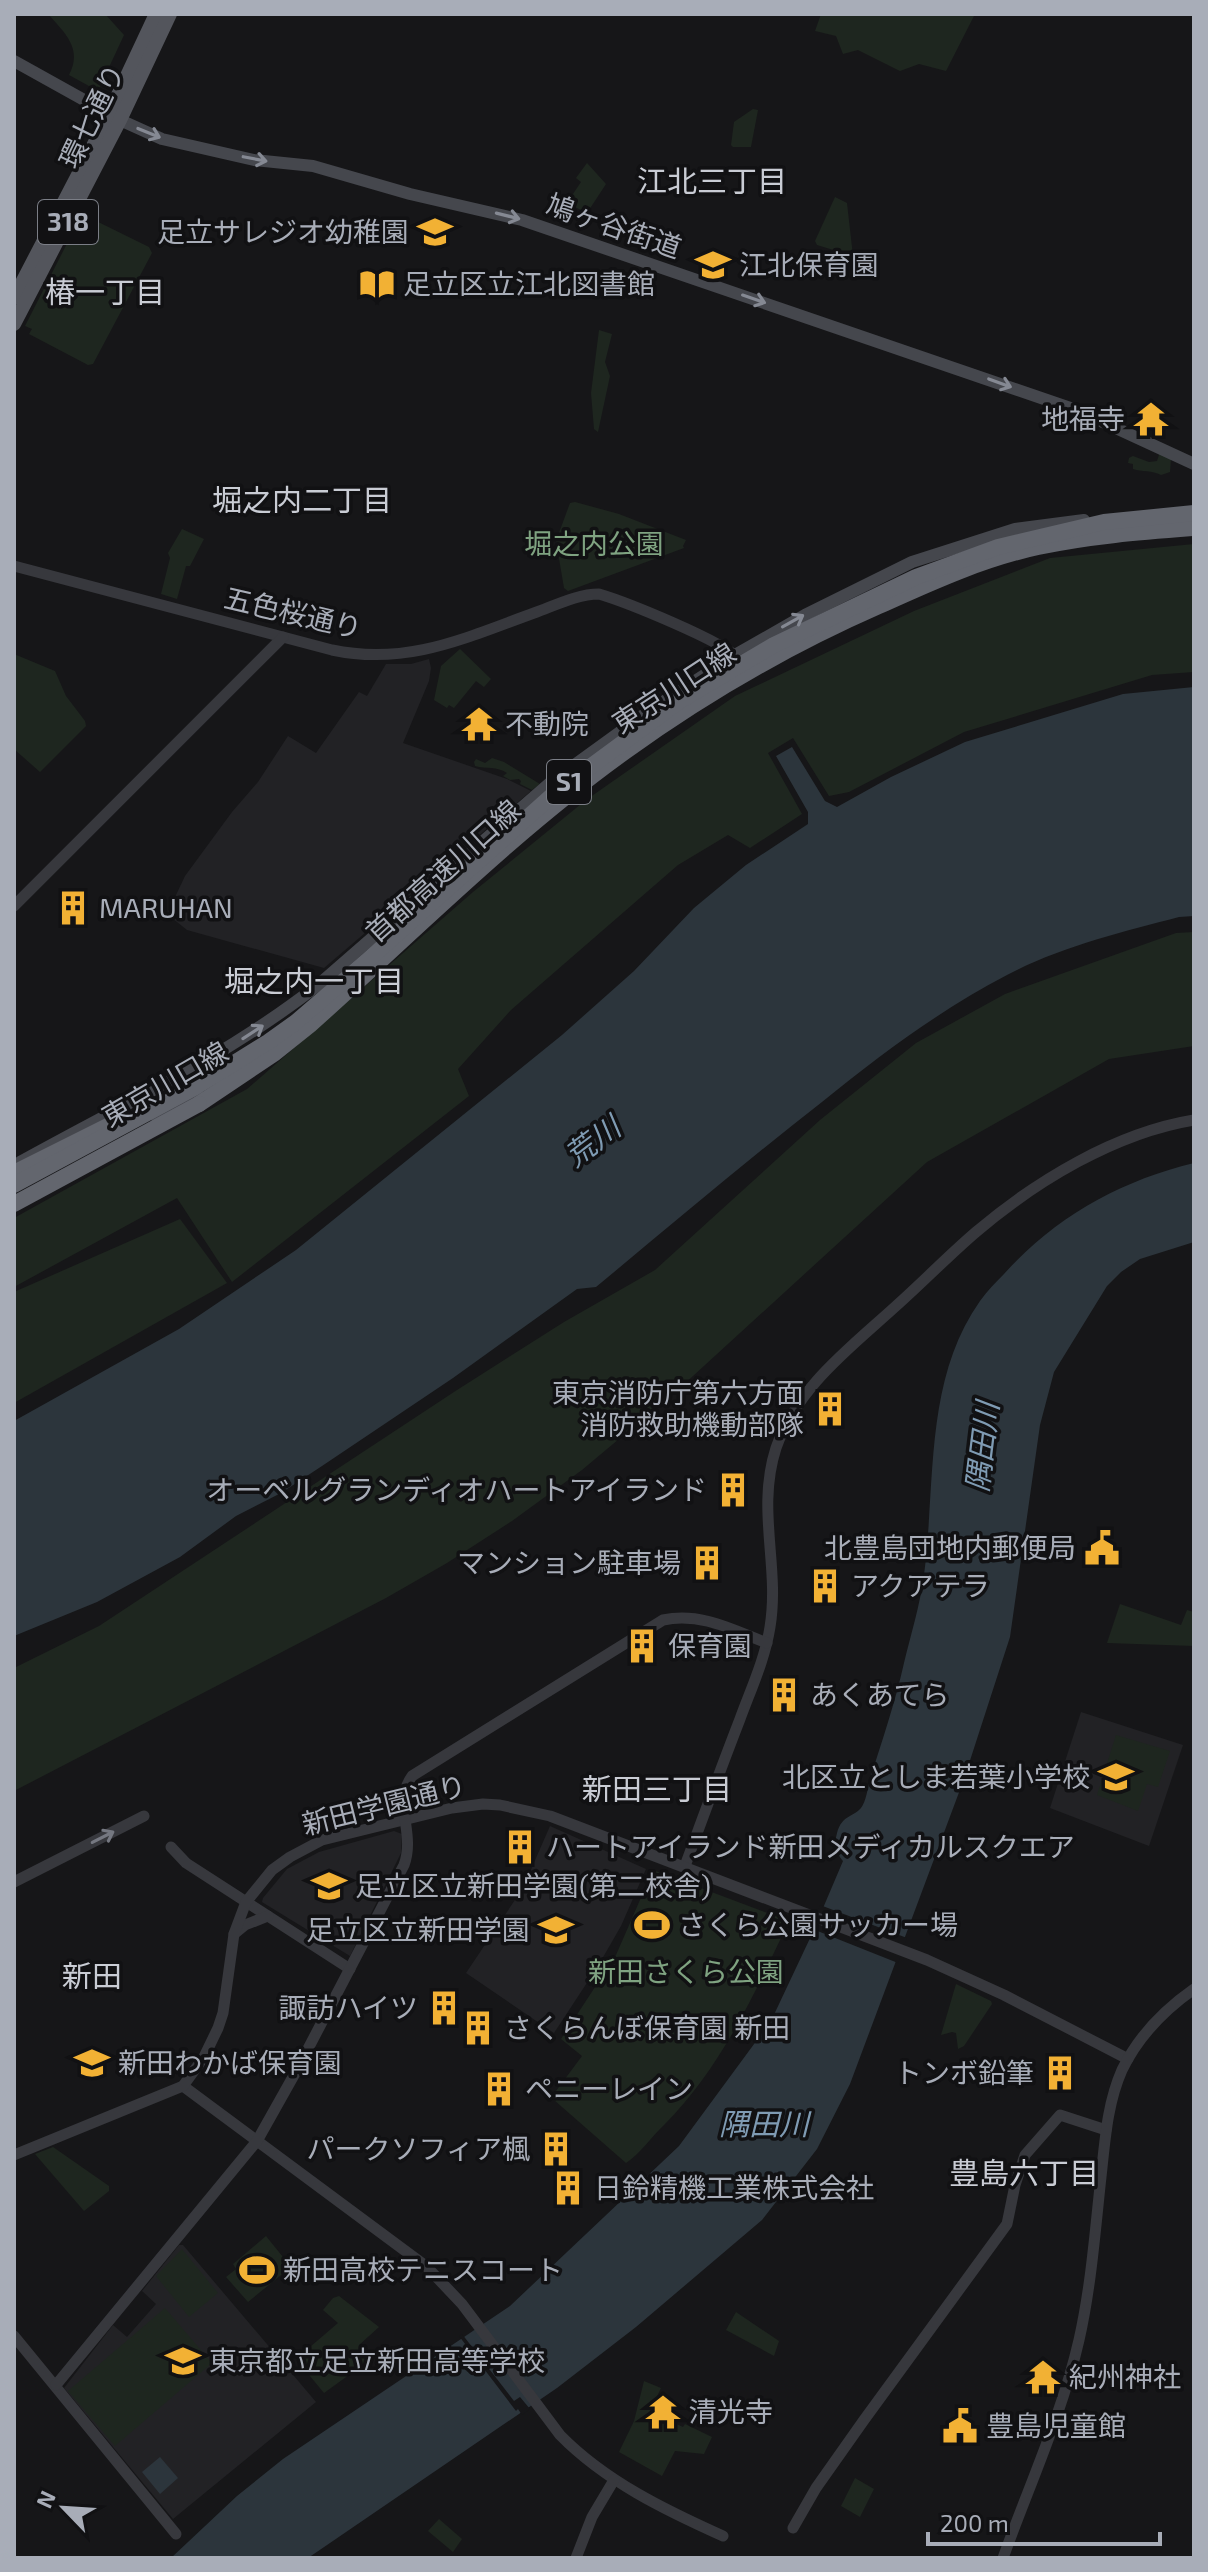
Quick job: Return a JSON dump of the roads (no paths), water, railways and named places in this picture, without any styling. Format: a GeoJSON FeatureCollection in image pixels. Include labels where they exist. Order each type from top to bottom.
{"type":"FeatureCollection","features":[{"type":"Feature","properties":{"kind":"highway","name":"首都高速川口線"},"geometry":{"type":"LineString","coordinates":[[14,1185],[194,1088],[268,1042],[369,959],[556,792],[681,700],[774,645],[916,577],[998,547],[1104,522],[1194,511]]}},
{"type":"Feature","properties":{"kind":"highway","name":"首都高速川口線"},"geometry":{"type":"LineString","coordinates":[[14,1202],[199,1104],[275,1053],[560,802],[626,751],[755,668],[825,630],[1001,557],[1076,540],[1194,525]]}},
{"type":"Feature","properties":{"kind":"highway"},"geometry":{"type":"LineString","coordinates":[[14,1173],[268,1042]]}},
{"type":"Feature","properties":{"kind":"main road","name":"環七通り"},"geometry":{"type":"LineString","coordinates":[[14,324],[115,118],[156,14]]}},
{"type":"Feature","properties":{"kind":"main road","name":"環七通り"},"geometry":{"type":"LineString","coordinates":[[14,298],[170,14]]}},
{"type":"Feature","properties":{"kind":"main road","name":"鳩ヶ谷街道"},"geometry":{"type":"LineString","coordinates":[[14,61],[149,134],[254,160],[302,164],[410,194],[522,220],[1060,404],[1194,464]]}},
{"type":"Feature","properties":{"kind":"main road","name":"東京川口線"},"geometry":{"type":"LineString","coordinates":[[14,1165],[197,1067],[287,1009],[551,782],[646,713],[735,655],[805,615],[912,562],[1015,529],[1131,514],[1194,511]]}},
{"type":"Feature","properties":{"kind":"main road","name":"東京川口線"},"geometry":{"type":"LineString","coordinates":[[14,1202],[235,1073],[290,1034],[552,800],[703,694],[746,669],[924,579],[1026,544],[1131,528],[1194,525]]}},
{"type":"Feature","properties":{"kind":"street","name":"五色桜通り"},"geometry":{"type":"LineString","coordinates":[[14,566],[344,653],[399,655],[432,649],[563,602],[599,594],[686,630],[735,655]]}},
{"type":"Feature","properties":{"kind":"street"},"geometry":{"type":"LineString","coordinates":[[14,906],[283,637]]}},
{"type":"Feature","properties":{"kind":"street"},"geometry":{"type":"LineString","coordinates":[[735,655],[746,669]]}},
{"type":"Feature","properties":{"kind":"street"},"geometry":{"type":"LineString","coordinates":[[685,1866],[767,1643],[772,1602],[767,1487],[777,1445],[802,1398],[837,1360],[952,1253],[1016,1202],[1097,1153],[1129,1138],[1194,1120]]}},
{"type":"Feature","properties":{"kind":"street"},"geometry":{"type":"LineString","coordinates":[[56,2385],[257,2141],[404,1865],[409,1844],[403,1793],[412,1776],[663,1620],[704,1619],[767,1643]]}},
{"type":"Feature","properties":{"kind":"street","name":"新田学園通り"},"geometry":{"type":"LineString","coordinates":[[183,2086],[204,2057],[223,2013],[234,1934],[246,1902],[272,1870],[322,1840],[474,1805],[517,1808],[550,1816],[917,1956],[1004,1995],[1128,2059]]}},
{"type":"Feature","properties":{"kind":"street"},"geometry":{"type":"LineString","coordinates":[[14,1882],[144,1816]]}},
{"type":"Feature","properties":{"kind":"street"},"geometry":{"type":"LineString","coordinates":[[171,1847],[186,1863],[350,1969]]}},
{"type":"Feature","properties":{"kind":"street"},"geometry":{"type":"LineString","coordinates":[[234,1934],[245,1925],[268,1916]]}},
{"type":"Feature","properties":{"kind":"street"},"geometry":{"type":"LineString","coordinates":[[1003,2558],[1063,2394],[1079,2340],[1087,2298],[1106,2130],[1115,2090],[1128,2059],[1149,2028],[1194,1989]]}},
{"type":"Feature","properties":{"kind":"street"},"geometry":{"type":"LineString","coordinates":[[14,2155],[183,2086],[427,2267],[465,2308],[544,2414],[578,2453],[614,2480],[723,2536]]}},
{"type":"Feature","properties":{"kind":"street"},"geometry":{"type":"LineString","coordinates":[[793,2528],[816,2488],[1007,2224],[1025,2155],[1060,2115],[1106,2130]]}},
{"type":"Feature","properties":{"kind":"street"},"geometry":{"type":"LineString","coordinates":[[14,2336],[176,2534]]}},
{"type":"Feature","properties":{"kind":"street"},"geometry":{"type":"LineString","coordinates":[[576,2558],[592,2517],[614,2480]]}},
{"type":"Feature","properties":{"kind":"water","name":"荒川"},"geometry":{"type":"Polygon","coordinates":[[[1194,687],[1194,916],[1179,917],[1070,948],[1027,965],[958,1003],[844,1084],[596,1287],[577,1289],[453,1378],[281,1493],[236,1516],[180,1557],[97,1602],[14,1636],[14,1421],[179,1329],[296,1250],[562,1035],[634,971],[694,908],[746,865],[808,824],[808,812],[776,756],[792,747],[825,801],[837,807],[965,742],[1123,694],[1194,687]]]}},
{"type":"Feature","properties":{"kind":"water","name":"隅田川"},"geometry":{"type":"Polygon","coordinates":[[[1194,1163],[1194,1242],[1140,1259],[1121,1272],[1107,1286],[1054,1372],[1040,1425],[1010,1637],[964,1779],[850,2084],[817,2149],[762,2220],[636,2327],[557,2388],[308,2558],[171,2558],[237,2496],[283,2459],[510,2306],[679,2146],[771,2021],[843,1861],[836,1848],[837,1833],[842,1823],[864,1802],[897,1693],[924,1575],[941,1398],[949,1364],[962,1332],[980,1301],[1045,1235],[1115,1191],[1194,1163]]]}},
{"type":"Feature","properties":{"kind":"water"},"geometry":{"type":"Polygon","coordinates":[[[160,2457],[178,2478],[160,2494],[142,2472],[160,2457]]]}},
{"type":"Feature","properties":{"kind":"place","name":"足立サレジオ幼稚園"},"geometry":{"type":"Point","coordinates":[435,232]}},
{"type":"Feature","properties":{"kind":"place","name":"江北保育園"},"geometry":{"type":"Point","coordinates":[713,265]}},
{"type":"Feature","properties":{"kind":"place","name":"足立区立江北図書館"},"geometry":{"type":"Point","coordinates":[377,284]}},
{"type":"Feature","properties":{"kind":"place","name":"地福寺"},"geometry":{"type":"Point","coordinates":[1151,419]}},
{"type":"Feature","properties":{"kind":"place","name":"不動院"},"geometry":{"type":"Point","coordinates":[479,724]}},
{"type":"Feature","properties":{"kind":"place","name":"MARUHAN"},"geometry":{"type":"Point","coordinates":[73,908]}},
{"type":"Feature","properties":{"kind":"place","name":"東京消防庁第六方面 消防救助機動部隊"},"geometry":{"type":"Point","coordinates":[830,1409]}},
{"type":"Feature","properties":{"kind":"place","name":"オーベルグランディオハートアイランド"},"geometry":{"type":"Point","coordinates":[733,1490]}},
{"type":"Feature","properties":{"kind":"place","name":"北豊島団地内郵便局"},"geometry":{"type":"Point","coordinates":[1102,1548]}},
{"type":"Feature","properties":{"kind":"place","name":"マンション駐車場"},"geometry":{"type":"Point","coordinates":[707,1563]}},
{"type":"Feature","properties":{"kind":"place","name":"アクアテラ"},"geometry":{"type":"Point","coordinates":[825,1586]}},
{"type":"Feature","properties":{"kind":"place","name":"保育園"},"geometry":{"type":"Point","coordinates":[642,1646]}},
{"type":"Feature","properties":{"kind":"place","name":"あくあてら"},"geometry":{"type":"Point","coordinates":[784,1695]}},
{"type":"Feature","properties":{"kind":"place","name":"北区立としま若葉小学校"},"geometry":{"type":"Point","coordinates":[1116,1777]}},
{"type":"Feature","properties":{"kind":"place","name":"ハートアイランド新田メディカルスクエア"},"geometry":{"type":"Point","coordinates":[520,1847]}},
{"type":"Feature","properties":{"kind":"place","name":"足立区立新田学園(第二校舎)"},"geometry":{"type":"Point","coordinates":[329,1886]}},
{"type":"Feature","properties":{"kind":"place","name":"さくら公園サッカー場"},"geometry":{"type":"Point","coordinates":[652,1925]}},
{"type":"Feature","properties":{"kind":"place","name":"足立区立新田学園"},"geometry":{"type":"Point","coordinates":[556,1930]}},
{"type":"Feature","properties":{"kind":"place","name":"諏訪ハイツ"},"geometry":{"type":"Point","coordinates":[444,2008]}},
{"type":"Feature","properties":{"kind":"place","name":"さくらんぼ保育園 新田"},"geometry":{"type":"Point","coordinates":[478,2028]}},
{"type":"Feature","properties":{"kind":"place","name":"新田わかば保育園"},"geometry":{"type":"Point","coordinates":[92,2063]}},
{"type":"Feature","properties":{"kind":"place","name":"トンボ鉛筆"},"geometry":{"type":"Point","coordinates":[1060,2073]}},
{"type":"Feature","properties":{"kind":"place","name":"ペニーレイン"},"geometry":{"type":"Point","coordinates":[499,2089]}},
{"type":"Feature","properties":{"kind":"place","name":"パークソフィア楓"},"geometry":{"type":"Point","coordinates":[556,2149]}},
{"type":"Feature","properties":{"kind":"place","name":"日鈴精機工業株式会社"},"geometry":{"type":"Point","coordinates":[568,2188]}},
{"type":"Feature","properties":{"kind":"place","name":"新田高校テニスコート"},"geometry":{"type":"Point","coordinates":[257,2270]}},
{"type":"Feature","properties":{"kind":"place","name":"東京都立足立新田高等学校"},"geometry":{"type":"Point","coordinates":[183,2361]}},
{"type":"Feature","properties":{"kind":"place","name":"紀州神社"},"geometry":{"type":"Point","coordinates":[1043,2377]}},
{"type":"Feature","properties":{"kind":"place","name":"清光寺"},"geometry":{"type":"Point","coordinates":[663,2412]}},
{"type":"Feature","properties":{"kind":"place","name":"豊島児童館"},"geometry":{"type":"Point","coordinates":[960,2426]}},
{"type":"Feature","properties":{"kind":"district","name":"江北三丁目"},"geometry":{"type":"Point","coordinates":[712,182]}},
{"type":"Feature","properties":{"kind":"district","name":"椿一丁目"},"geometry":{"type":"Point","coordinates":[105,293]}},
{"type":"Feature","properties":{"kind":"district","name":"堀之内二丁目"},"geometry":{"type":"Point","coordinates":[302,501]}},
{"type":"Feature","properties":{"kind":"district","name":"堀之内一丁目"},"geometry":{"type":"Point","coordinates":[314,982]}},
{"type":"Feature","properties":{"kind":"district","name":"新田三丁目"},"geometry":{"type":"Point","coordinates":[657,1790]}},
{"type":"Feature","properties":{"kind":"district","name":"新田"},"geometry":{"type":"Point","coordinates":[92,1977]}},
{"type":"Feature","properties":{"kind":"district","name":"豊島六丁目"},"geometry":{"type":"Point","coordinates":[1024,2174]}},
{"type":"Feature","properties":{"kind":"park label","name":"堀之内公園"},"geometry":{"type":"Point","coordinates":[594,544]}},
{"type":"Feature","properties":{"kind":"park label","name":"新田さくら公園"},"geometry":{"type":"Point","coordinates":[686,1972]}}]}
